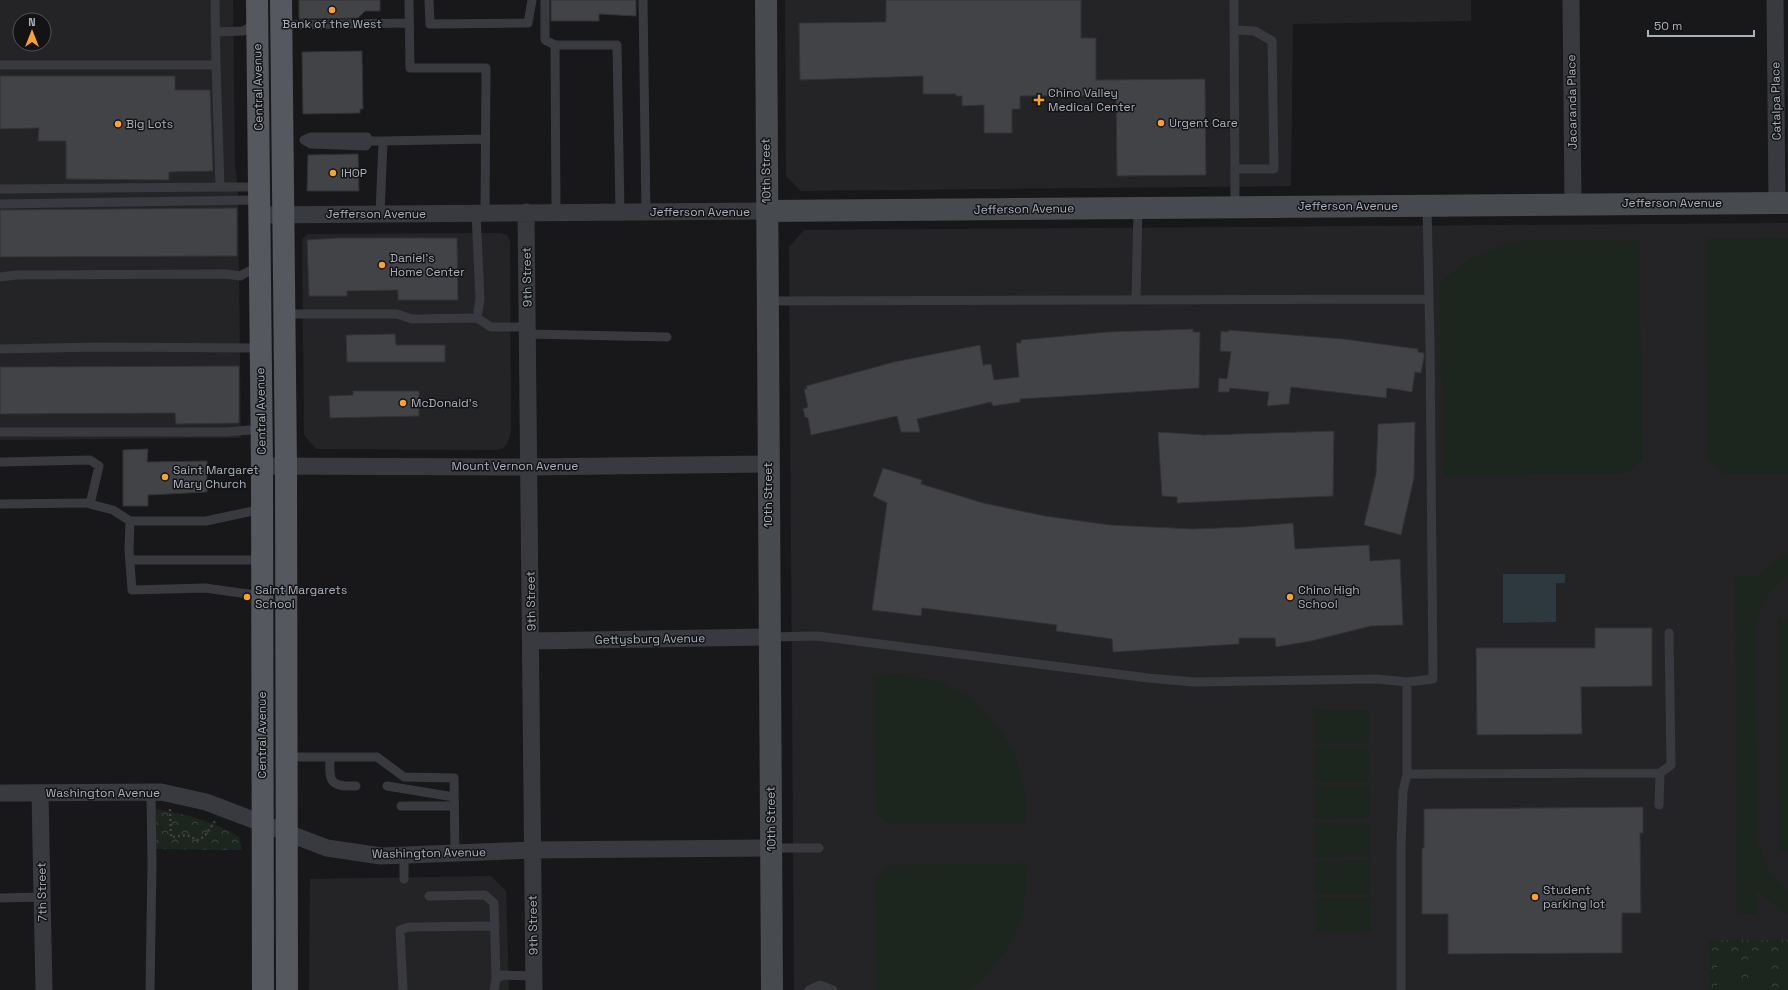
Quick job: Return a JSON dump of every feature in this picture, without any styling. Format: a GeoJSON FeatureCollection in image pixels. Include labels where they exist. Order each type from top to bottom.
{"type":"FeatureCollection","features":[{"type":"Feature","properties":{"kind":"main road","name":"Central Avenue"},"geometry":{"type":"LineString","coordinates":[[256,0],[260,429],[262,466],[263,990]]}},
{"type":"Feature","properties":{"kind":"main road","name":"Central Avenue"},"geometry":{"type":"LineString","coordinates":[[281,0],[282,112],[293,140],[284,214],[287,604],[287,990]]}},
{"type":"Feature","properties":{"kind":"main road"},"geometry":{"type":"LineString","coordinates":[[257,23],[263,26],[268,38],[268,96],[282,112]]}},
{"type":"Feature","properties":{"kind":"main road"},"geometry":{"type":"LineString","coordinates":[[259,266],[270,280],[272,323],[284,324]]}},
{"type":"Feature","properties":{"kind":"main road"},"geometry":{"type":"LineString","coordinates":[[262,509],[272,522],[276,598],[287,604]]}},
{"type":"Feature","properties":{"kind":"street","name":"10th Street"},"geometry":{"type":"LineString","coordinates":[[766,0],[772,990]]}},
{"type":"Feature","properties":{"kind":"street","name":"Jacaranda Place"},"geometry":{"type":"LineString","coordinates":[[1571,0],[1573,204]]}},
{"type":"Feature","properties":{"kind":"street","name":"Catalpa Place"},"geometry":{"type":"LineString","coordinates":[[1775,0],[1783,203]]}},
{"type":"Feature","properties":{"kind":"street","name":"Jefferson Avenue"},"geometry":{"type":"LineString","coordinates":[[259,200],[284,214],[1783,203]]}},
{"type":"Feature","properties":{"kind":"street","name":"9th Street"},"geometry":{"type":"LineString","coordinates":[[526,212],[532,642],[533,983]]}},
{"type":"Feature","properties":{"kind":"street","name":"Mount Vernon Avenue"},"geometry":{"type":"LineString","coordinates":[[262,466],[530,467],[768,464]]}},
{"type":"Feature","properties":{"kind":"street","name":"Gettysburg Avenue"},"geometry":{"type":"LineString","coordinates":[[532,642],[769,637]]}},
{"type":"Feature","properties":{"kind":"street","name":"Washington Avenue"},"geometry":{"type":"LineString","coordinates":[[0,793],[160,792],[206,802],[327,848],[381,856],[532,850],[771,848]]}},
{"type":"Feature","properties":{"kind":"street","name":"7th Street"},"geometry":{"type":"LineString","coordinates":[[40,793],[44,990]]}},
{"type":"Feature","properties":{"kind":"lane"},"geometry":{"type":"LineString","coordinates":[[215,0],[220,186]]}},
{"type":"Feature","properties":{"kind":"lane"},"geometry":{"type":"LineString","coordinates":[[409,0],[410,68],[486,68],[485,139],[480,213],[480,299],[477,318]]}},
{"type":"Feature","properties":{"kind":"lane"},"geometry":{"type":"LineString","coordinates":[[429,0],[430,24],[528,23],[532,0]]}},
{"type":"Feature","properties":{"kind":"lane"},"geometry":{"type":"LineString","coordinates":[[545,0],[545,40],[555,45],[617,45],[620,212]]}},
{"type":"Feature","properties":{"kind":"lane"},"geometry":{"type":"LineString","coordinates":[[642,0],[646,212]]}},
{"type":"Feature","properties":{"kind":"lane"},"geometry":{"type":"LineString","coordinates":[[1234,0],[1235,207]]}},
{"type":"Feature","properties":{"kind":"lane"},"geometry":{"type":"LineString","coordinates":[[215,32],[243,31],[257,23]]}},
{"type":"Feature","properties":{"kind":"lane"},"geometry":{"type":"LineString","coordinates":[[282,24],[409,23]]}},
{"type":"Feature","properties":{"kind":"lane"},"geometry":{"type":"LineString","coordinates":[[1235,30],[1255,31],[1272,41],[1274,169],[1235,169]]}},
{"type":"Feature","properties":{"kind":"lane"},"geometry":{"type":"LineString","coordinates":[[555,45],[556,212]]}},
{"type":"Feature","properties":{"kind":"lane"},"geometry":{"type":"LineString","coordinates":[[0,65],[216,65]]}},
{"type":"Feature","properties":{"kind":"lane"},"geometry":{"type":"LineString","coordinates":[[293,140],[311,137],[367,137],[370,142],[485,139]]}},
{"type":"Feature","properties":{"kind":"lane"},"geometry":{"type":"LineString","coordinates":[[380,214],[383,141]]}},
{"type":"Feature","properties":{"kind":"lane"},"geometry":{"type":"LineString","coordinates":[[0,189],[220,186],[259,200]]}},
{"type":"Feature","properties":{"kind":"lane"},"geometry":{"type":"LineString","coordinates":[[0,204],[259,200]]}},
{"type":"Feature","properties":{"kind":"lane"},"geometry":{"type":"LineString","coordinates":[[769,637],[817,636],[1148,678],[1187,681],[1377,679],[1407,682],[1433,679],[1427,205]]}},
{"type":"Feature","properties":{"kind":"lane"},"geometry":{"type":"LineString","coordinates":[[1136,300],[1138,208]]}},
{"type":"Feature","properties":{"kind":"lane"},"geometry":{"type":"LineString","coordinates":[[0,277],[16,275],[226,274],[240,276],[259,266]]}},
{"type":"Feature","properties":{"kind":"lane"},"geometry":{"type":"LineString","coordinates":[[767,301],[1429,299]]}},
{"type":"Feature","properties":{"kind":"lane"},"geometry":{"type":"LineString","coordinates":[[284,324],[397,314],[412,319],[477,318],[491,327],[528,331],[667,336]]}},
{"type":"Feature","properties":{"kind":"lane"},"geometry":{"type":"LineString","coordinates":[[0,349],[167,347],[260,348]]}},
{"type":"Feature","properties":{"kind":"lane"},"geometry":{"type":"LineString","coordinates":[[0,432],[228,432],[260,429]]}},
{"type":"Feature","properties":{"kind":"lane"},"geometry":{"type":"LineString","coordinates":[[0,462],[90,460],[100,466],[90,504]]}},
{"type":"Feature","properties":{"kind":"lane"},"geometry":{"type":"LineString","coordinates":[[0,504],[90,504],[113,510],[130,521],[206,521],[262,509]]}},
{"type":"Feature","properties":{"kind":"lane"},"geometry":{"type":"LineString","coordinates":[[130,521],[132,590],[205,588],[262,596]]}},
{"type":"Feature","properties":{"kind":"lane"},"geometry":{"type":"LineString","coordinates":[[130,560],[262,560]]}},
{"type":"Feature","properties":{"kind":"lane"},"geometry":{"type":"LineString","coordinates":[[1407,774],[1660,773],[1671,765],[1669,633]]}},
{"type":"Feature","properties":{"kind":"lane"},"geometry":{"type":"LineString","coordinates":[[1401,990],[1402,791],[1407,774],[1407,682]]}},
{"type":"Feature","properties":{"kind":"lane"},"geometry":{"type":"LineString","coordinates":[[287,757],[377,756],[404,777],[454,778],[455,853]]}},
{"type":"Feature","properties":{"kind":"lane"},"geometry":{"type":"LineString","coordinates":[[330,757],[329,773],[335,784],[340,786],[356,786]]}},
{"type":"Feature","properties":{"kind":"lane"},"geometry":{"type":"LineString","coordinates":[[1659,805],[1660,773]]}},
{"type":"Feature","properties":{"kind":"lane"},"geometry":{"type":"LineString","coordinates":[[386,786],[454,801]]}},
{"type":"Feature","properties":{"kind":"lane"},"geometry":{"type":"LineString","coordinates":[[150,990],[152,864],[151,792]]}},
{"type":"Feature","properties":{"kind":"lane"},"geometry":{"type":"LineString","coordinates":[[401,806],[454,801]]}},
{"type":"Feature","properties":{"kind":"lane"},"geometry":{"type":"LineString","coordinates":[[771,848],[819,848]]}},
{"type":"Feature","properties":{"kind":"lane"},"geometry":{"type":"LineString","coordinates":[[404,855],[404,879]]}},
{"type":"Feature","properties":{"kind":"lane"},"geometry":{"type":"LineString","coordinates":[[429,896],[485,895],[494,904],[496,979],[494,990]]}},
{"type":"Feature","properties":{"kind":"lane"},"geometry":{"type":"LineString","coordinates":[[0,898],[42,897]]}},
{"type":"Feature","properties":{"kind":"lane"},"geometry":{"type":"LineString","coordinates":[[403,990],[400,930],[409,927],[495,926]]}},
{"type":"Feature","properties":{"kind":"lane"},"geometry":{"type":"LineString","coordinates":[[496,979],[503,975],[533,983]]}},
{"type":"Feature","properties":{"kind":"lane"},"geometry":{"type":"LineString","coordinates":[[809,990],[820,985],[833,990]]}},
{"type":"Feature","properties":{"kind":"path"},"geometry":{"type":"LineString","coordinates":[[170,809],[171,837],[187,835],[198,840],[204,837],[215,821]]}},
{"type":"Feature","properties":{"kind":"shaded area"},"geometry":{"type":"Polygon","coordinates":[[[0,0],[233,0],[235,164],[238,192],[241,438],[0,440],[0,0]]]}},
{"type":"Feature","properties":{"kind":"shaded area","name":"Chino Valley Medical Center"},"geometry":{"type":"Polygon","coordinates":[[[785,0],[1471,0],[1471,21],[1293,24],[1291,186],[801,191],[786,176],[785,0]]]}},
{"type":"Feature","properties":{"kind":"shaded area","name":"Chino High School"},"geometry":{"type":"Polygon","coordinates":[[[1788,223],[1788,990],[794,990],[789,247],[804,230],[1788,223]]]}},
{"type":"Feature","properties":{"kind":"shaded area"},"geometry":{"type":"Polygon","coordinates":[[[500,233],[507,235],[510,241],[511,432],[507,444],[502,449],[495,450],[316,449],[304,435],[302,239],[308,234],[500,233]]]}},
{"type":"Feature","properties":{"kind":"shaded area"},"geometry":{"type":"Polygon","coordinates":[[[1503,574],[1565,574],[1565,583],[1556,583],[1556,622],[1503,623],[1503,574]]]}},
{"type":"Feature","properties":{"kind":"shaded area"},"geometry":{"type":"Polygon","coordinates":[[[491,876],[506,891],[509,990],[309,990],[310,879],[491,876]]]}},
{"type":"Feature","properties":{"kind":"green space"},"geometry":{"type":"Polygon","coordinates":[[[1788,238],[1788,474],[1723,474],[1707,458],[1706,239],[1788,238]]]}},
{"type":"Feature","properties":{"kind":"green space"},"geometry":{"type":"Polygon","coordinates":[[[1531,240],[1639,241],[1643,459],[1626,474],[1443,475],[1439,283],[1468,260],[1511,242],[1531,240]]]}},
{"type":"Feature","properties":{"kind":"green space"},"geometry":{"type":"Polygon","coordinates":[[[1788,553],[1788,576],[1780,581],[1764,602],[1758,619],[1755,637],[1758,843],[1771,875],[1788,891],[1788,914],[1776,907],[1757,890],[1757,914],[1737,915],[1735,576],[1755,576],[1755,579],[1773,562],[1788,553]]]}},
{"type":"Feature","properties":{"kind":"green space"},"geometry":{"type":"Polygon","coordinates":[[[1777,617],[1788,617],[1788,851],[1779,851],[1777,617]]]}},
{"type":"Feature","properties":{"kind":"green space"},"geometry":{"type":"Polygon","coordinates":[[[900,674],[938,681],[971,698],[999,727],[1016,755],[1025,790],[1026,824],[890,824],[876,814],[873,676],[900,674]]]}},
{"type":"Feature","properties":{"kind":"green space"},"geometry":{"type":"Polygon","coordinates":[[[1314,710],[1369,710],[1369,743],[1314,744],[1314,710]]]}},
{"type":"Feature","properties":{"kind":"green space"},"geometry":{"type":"Polygon","coordinates":[[[1314,748],[1369,748],[1369,781],[1314,782],[1314,748]]]}},
{"type":"Feature","properties":{"kind":"green space"},"geometry":{"type":"Polygon","coordinates":[[[1314,785],[1369,785],[1370,818],[1315,819],[1314,785]]]}},
{"type":"Feature","properties":{"kind":"green space"},"geometry":{"type":"Polygon","coordinates":[[[156,809],[178,813],[209,822],[229,831],[239,837],[242,850],[156,849],[156,809]]]}},
{"type":"Feature","properties":{"kind":"green space"},"geometry":{"type":"Polygon","coordinates":[[[1314,823],[1369,823],[1370,856],[1315,857],[1314,823]]]}},
{"type":"Feature","properties":{"kind":"green space"},"geometry":{"type":"Polygon","coordinates":[[[1370,860],[1370,893],[1315,894],[1315,861],[1370,860]]]}},
{"type":"Feature","properties":{"kind":"green space"},"geometry":{"type":"Polygon","coordinates":[[[1028,863],[1023,915],[1009,947],[983,979],[969,990],[877,990],[875,878],[888,865],[1028,863]]]}},
{"type":"Feature","properties":{"kind":"green space"},"geometry":{"type":"Polygon","coordinates":[[[1316,898],[1371,898],[1371,931],[1316,932],[1316,898]]]}},
{"type":"Feature","properties":{"kind":"green space"},"geometry":{"type":"Polygon","coordinates":[[[1709,940],[1788,940],[1788,990],[1709,990],[1709,940]]]}},
{"type":"Feature","properties":{"kind":"green space"},"geometry":{"type":"Polygon","coordinates":[[[1740,954],[1740,990],[1717,990],[1717,955],[1740,954]]]}},
{"type":"Feature","properties":{"kind":"green space"},"geometry":{"type":"Polygon","coordinates":[[[1771,954],[1772,990],[1748,990],[1748,955],[1771,954]]]}},
{"type":"Feature","properties":{"kind":"green space"},"geometry":{"type":"Polygon","coordinates":[[[1780,955],[1788,955],[1788,990],[1780,990],[1780,955]]]}},
{"type":"Feature","properties":{"kind":"building","name":"Bank of the West"},"geometry":{"type":"Polygon","coordinates":[[[299,0],[380,0],[380,11],[365,11],[358,18],[299,19],[299,0]]]}},
{"type":"Feature","properties":{"kind":"building"},"geometry":{"type":"Polygon","coordinates":[[[551,0],[636,0],[636,16],[599,14],[599,21],[551,21],[551,0]]]}},
{"type":"Feature","properties":{"kind":"building"},"geometry":{"type":"Polygon","coordinates":[[[886,0],[1081,0],[1081,38],[1096,38],[1096,80],[1205,79],[1206,175],[1117,176],[1116,95],[1020,96],[1020,109],[1012,109],[1012,133],[984,133],[984,105],[962,106],[962,96],[956,96],[956,94],[923,94],[923,76],[800,80],[799,23],[886,22],[886,0]]]}},
{"type":"Feature","properties":{"kind":"building"},"geometry":{"type":"Polygon","coordinates":[[[362,51],[363,109],[360,109],[360,113],[303,114],[302,52],[362,51]]]}},
{"type":"Feature","properties":{"kind":"building","name":"Big Lots"},"geometry":{"type":"Polygon","coordinates":[[[0,76],[175,76],[175,90],[210,90],[213,171],[169,172],[169,180],[66,179],[66,141],[38,141],[39,128],[0,129],[0,76]]]}},
{"type":"Feature","properties":{"kind":"building","name":"IHOP"},"geometry":{"type":"Polygon","coordinates":[[[358,154],[359,191],[307,191],[308,155],[358,154]]]}},
{"type":"Feature","properties":{"kind":"building"},"geometry":{"type":"Polygon","coordinates":[[[237,208],[237,256],[0,257],[0,210],[237,208]]]}},
{"type":"Feature","properties":{"kind":"building","name":"Daniel’s Home Center"},"geometry":{"type":"Polygon","coordinates":[[[337,238],[457,238],[458,300],[398,300],[398,290],[347,291],[347,296],[309,296],[307,240],[337,238]]]}},
{"type":"Feature","properties":{"kind":"building"},"geometry":{"type":"Polygon","coordinates":[[[1193,329],[1193,332],[1200,332],[1199,388],[1020,399],[1020,402],[993,406],[991,402],[917,419],[920,432],[901,432],[897,416],[811,435],[808,418],[805,417],[803,409],[808,407],[804,389],[807,389],[806,386],[894,362],[980,345],[983,365],[991,364],[994,380],[1019,377],[1016,343],[1021,343],[1021,340],[1108,332],[1193,329]]]}},
{"type":"Feature","properties":{"kind":"building"},"geometry":{"type":"Polygon","coordinates":[[[1228,330],[1343,339],[1418,349],[1418,352],[1424,353],[1424,357],[1421,373],[1415,372],[1412,392],[1387,388],[1386,398],[1291,387],[1289,404],[1267,406],[1269,392],[1230,388],[1229,392],[1218,392],[1219,378],[1227,379],[1231,352],[1220,351],[1221,331],[1229,332],[1228,330]]]}},
{"type":"Feature","properties":{"kind":"building"},"geometry":{"type":"Polygon","coordinates":[[[395,334],[396,345],[445,345],[445,362],[347,362],[346,335],[395,334]]]}},
{"type":"Feature","properties":{"kind":"building"},"geometry":{"type":"Polygon","coordinates":[[[239,366],[239,423],[176,424],[175,413],[0,414],[0,367],[239,366]]]}},
{"type":"Feature","properties":{"kind":"building"},"geometry":{"type":"Polygon","coordinates":[[[353,391],[419,391],[419,416],[330,418],[329,396],[353,395],[353,391]]]}},
{"type":"Feature","properties":{"kind":"building"},"geometry":{"type":"Polygon","coordinates":[[[1415,422],[1414,478],[1401,535],[1364,525],[1376,474],[1378,424],[1415,422]]]}},
{"type":"Feature","properties":{"kind":"building"},"geometry":{"type":"Polygon","coordinates":[[[1334,431],[1333,496],[1177,503],[1177,497],[1162,496],[1158,432],[1204,435],[1334,431]]]}},
{"type":"Feature","properties":{"kind":"building","name":"Saint Margaret Mary Church"},"geometry":{"type":"Polygon","coordinates":[[[148,449],[147,462],[207,461],[207,492],[148,495],[148,506],[123,506],[123,450],[148,449]]]}},
{"type":"Feature","properties":{"kind":"building"},"geometry":{"type":"Polygon","coordinates":[[[883,468],[922,480],[921,484],[983,503],[1045,516],[1110,525],[1193,529],[1293,523],[1295,549],[1369,545],[1370,561],[1400,559],[1403,625],[1371,626],[1311,641],[1276,647],[1275,638],[1239,638],[1239,644],[1113,652],[1112,639],[1056,631],[1057,625],[922,608],[921,616],[872,610],[887,503],[873,496],[883,468]]]}},
{"type":"Feature","properties":{"kind":"building"},"geometry":{"type":"Polygon","coordinates":[[[1595,628],[1652,628],[1652,686],[1581,687],[1582,734],[1477,735],[1476,648],[1595,648],[1595,628]]]}},
{"type":"Feature","properties":{"kind":"building"},"geometry":{"type":"Polygon","coordinates":[[[1643,807],[1643,833],[1640,833],[1641,913],[1622,913],[1622,953],[1448,954],[1448,914],[1422,914],[1422,848],[1424,848],[1424,809],[1643,807]]]}},
{"type":"Feature","properties":{"kind":"place","name":"Bank of the West"},"geometry":{"type":"Point","coordinates":[332,10]}},
{"type":"Feature","properties":{"kind":"place","name":"Chino Valley Medical Center"},"geometry":{"type":"Point","coordinates":[1039,100]}},
{"type":"Feature","properties":{"kind":"place","name":"Urgent Care"},"geometry":{"type":"Point","coordinates":[1161,123]}},
{"type":"Feature","properties":{"kind":"place","name":"Big Lots"},"geometry":{"type":"Point","coordinates":[118,124]}},
{"type":"Feature","properties":{"kind":"place","name":"IHOP"},"geometry":{"type":"Point","coordinates":[333,173]}},
{"type":"Feature","properties":{"kind":"place","name":"Daniel’s Home Center"},"geometry":{"type":"Point","coordinates":[382,265]}},
{"type":"Feature","properties":{"kind":"place","name":"McDonald's"},"geometry":{"type":"Point","coordinates":[403,403]}},
{"type":"Feature","properties":{"kind":"place","name":"Saint Margaret Mary Church"},"geometry":{"type":"Point","coordinates":[165,477]}},
{"type":"Feature","properties":{"kind":"place","name":"Saint Margarets School"},"geometry":{"type":"Point","coordinates":[247,597]}},
{"type":"Feature","properties":{"kind":"place","name":"Chino High School"},"geometry":{"type":"Point","coordinates":[1290,597]}},
{"type":"Feature","properties":{"kind":"place","name":"Student parking lot"},"geometry":{"type":"Point","coordinates":[1535,897]}}]}
